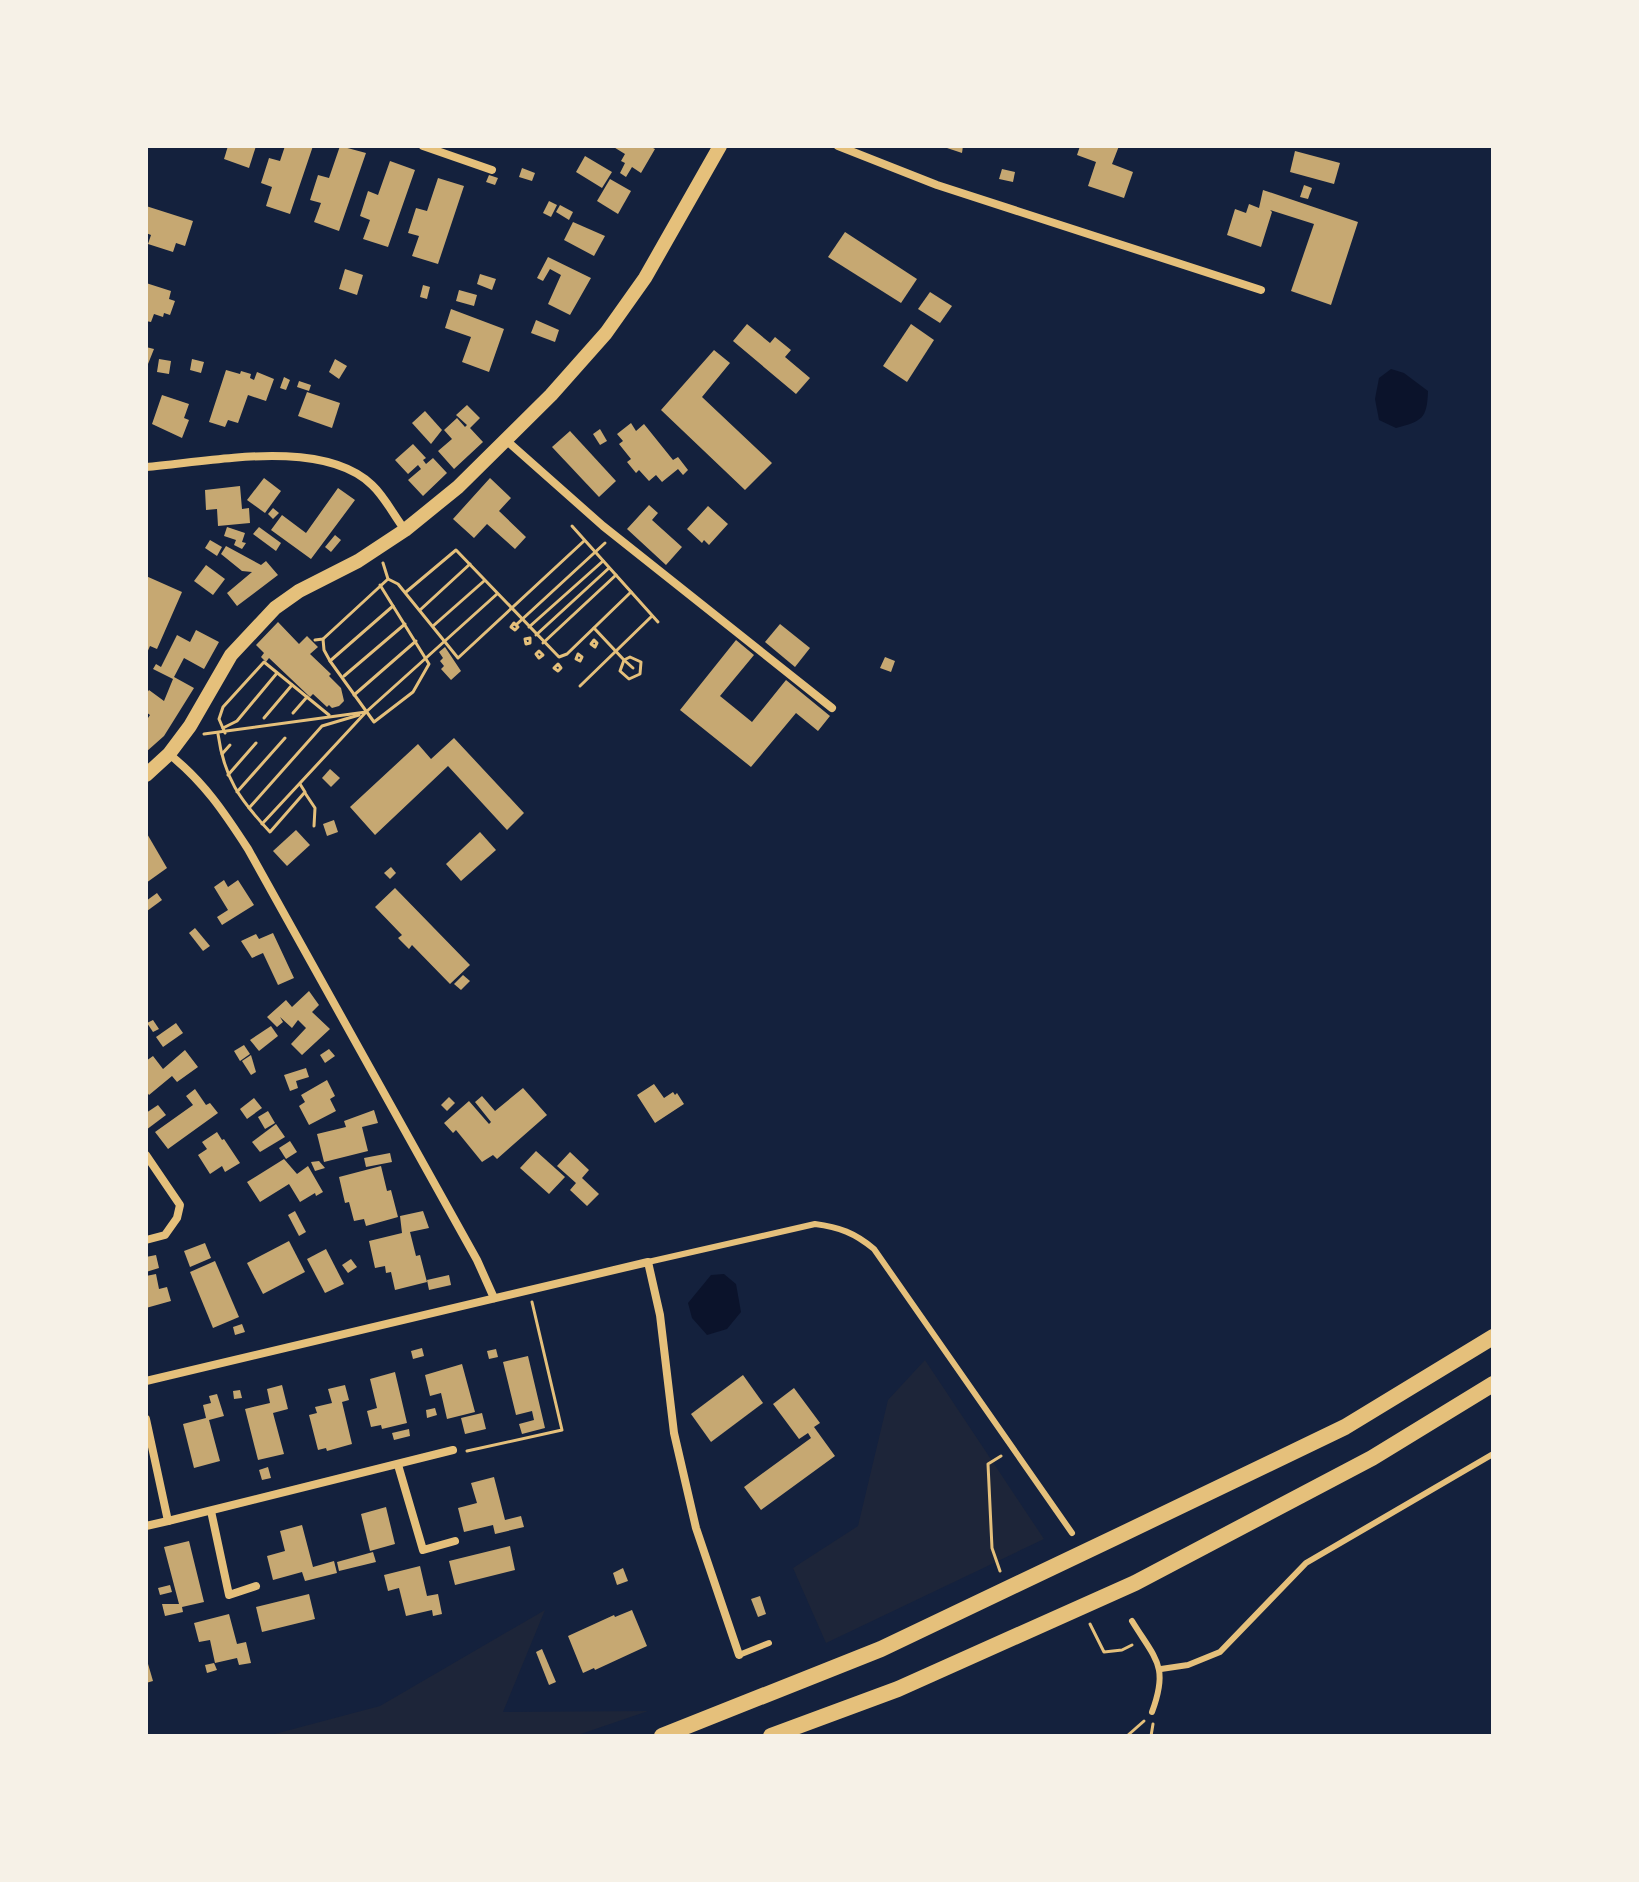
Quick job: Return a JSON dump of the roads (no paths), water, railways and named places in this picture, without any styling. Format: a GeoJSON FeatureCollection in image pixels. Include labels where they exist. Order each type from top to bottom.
{"type":"FeatureCollection","features":[{"type":"Feature","properties":{"kind":"main road"},"geometry":{"type":"LineString","coordinates":[[662,1736],[881,1649],[1114,1538],[1345,1427],[1493,1337]]}},
{"type":"Feature","properties":{"kind":"main road"},"geometry":{"type":"LineString","coordinates":[[771,1736],[898,1689],[1135,1583],[1372,1458],[1493,1384]]}},
{"type":"Feature","properties":{"kind":"street"},"geometry":{"type":"LineString","coordinates":[[423,146],[439,149],[492,170]]}},
{"type":"Feature","properties":{"kind":"street"},"geometry":{"type":"LineString","coordinates":[[146,775],[169,754],[190,726],[231,655],[275,608],[299,591],[358,561],[405,530],[458,487],[507,441],[606,333],[666,244],[720,146]]}},
{"type":"Feature","properties":{"kind":"street"},"geometry":{"type":"LineString","coordinates":[[838,146],[937,185],[1261,290]]}},
{"type":"Feature","properties":{"kind":"street"},"geometry":{"type":"LineString","coordinates":[[507,441],[603,526],[832,708]]}},
{"type":"Feature","properties":{"kind":"street"},"geometry":{"type":"LineString","coordinates":[[146,467],[290,455],[336,464],[371,485],[405,530]]}},
{"type":"Feature","properties":{"kind":"street"},"geometry":{"type":"LineString","coordinates":[[169,754],[193,773],[212,794],[256,862],[477,1260],[494,1298]]}},
{"type":"Feature","properties":{"kind":"street"},"geometry":{"type":"LineString","coordinates":[[146,1155],[180,1205],[177,1218],[165,1235],[146,1240]]}},
{"type":"Feature","properties":{"kind":"street"},"geometry":{"type":"LineString","coordinates":[[146,1381],[648,1262],[660,1315],[674,1433],[693,1514],[739,1655]]}},
{"type":"Feature","properties":{"kind":"street"},"geometry":{"type":"LineString","coordinates":[[146,1419],[168,1521]]}},
{"type":"Feature","properties":{"kind":"street"},"geometry":{"type":"LineString","coordinates":[[146,1526],[453,1450]]}},
{"type":"Feature","properties":{"kind":"street"},"geometry":{"type":"LineString","coordinates":[[398,1465],[423,1550],[455,1541]]}},
{"type":"Feature","properties":{"kind":"street"},"geometry":{"type":"LineString","coordinates":[[211,1511],[229,1595],[256,1586]]}},
{"type":"Feature","properties":{"kind":"lane"},"geometry":{"type":"LineString","coordinates":[[648,1262],[815,1224],[839,1227],[859,1237],[874,1249],[1072,1533]]}},
{"type":"Feature","properties":{"kind":"lane"},"geometry":{"type":"LineString","coordinates":[[1161,1669],[1188,1665],[1220,1652],[1306,1563],[1493,1454]]}},
{"type":"Feature","properties":{"kind":"lane"},"geometry":{"type":"LineString","coordinates":[[1132,1621],[1161,1669],[1160,1690],[1152,1712]]}},
{"type":"Feature","properties":{"kind":"lane"},"geometry":{"type":"LineString","coordinates":[[739,1655],[769,1643]]}}]}
